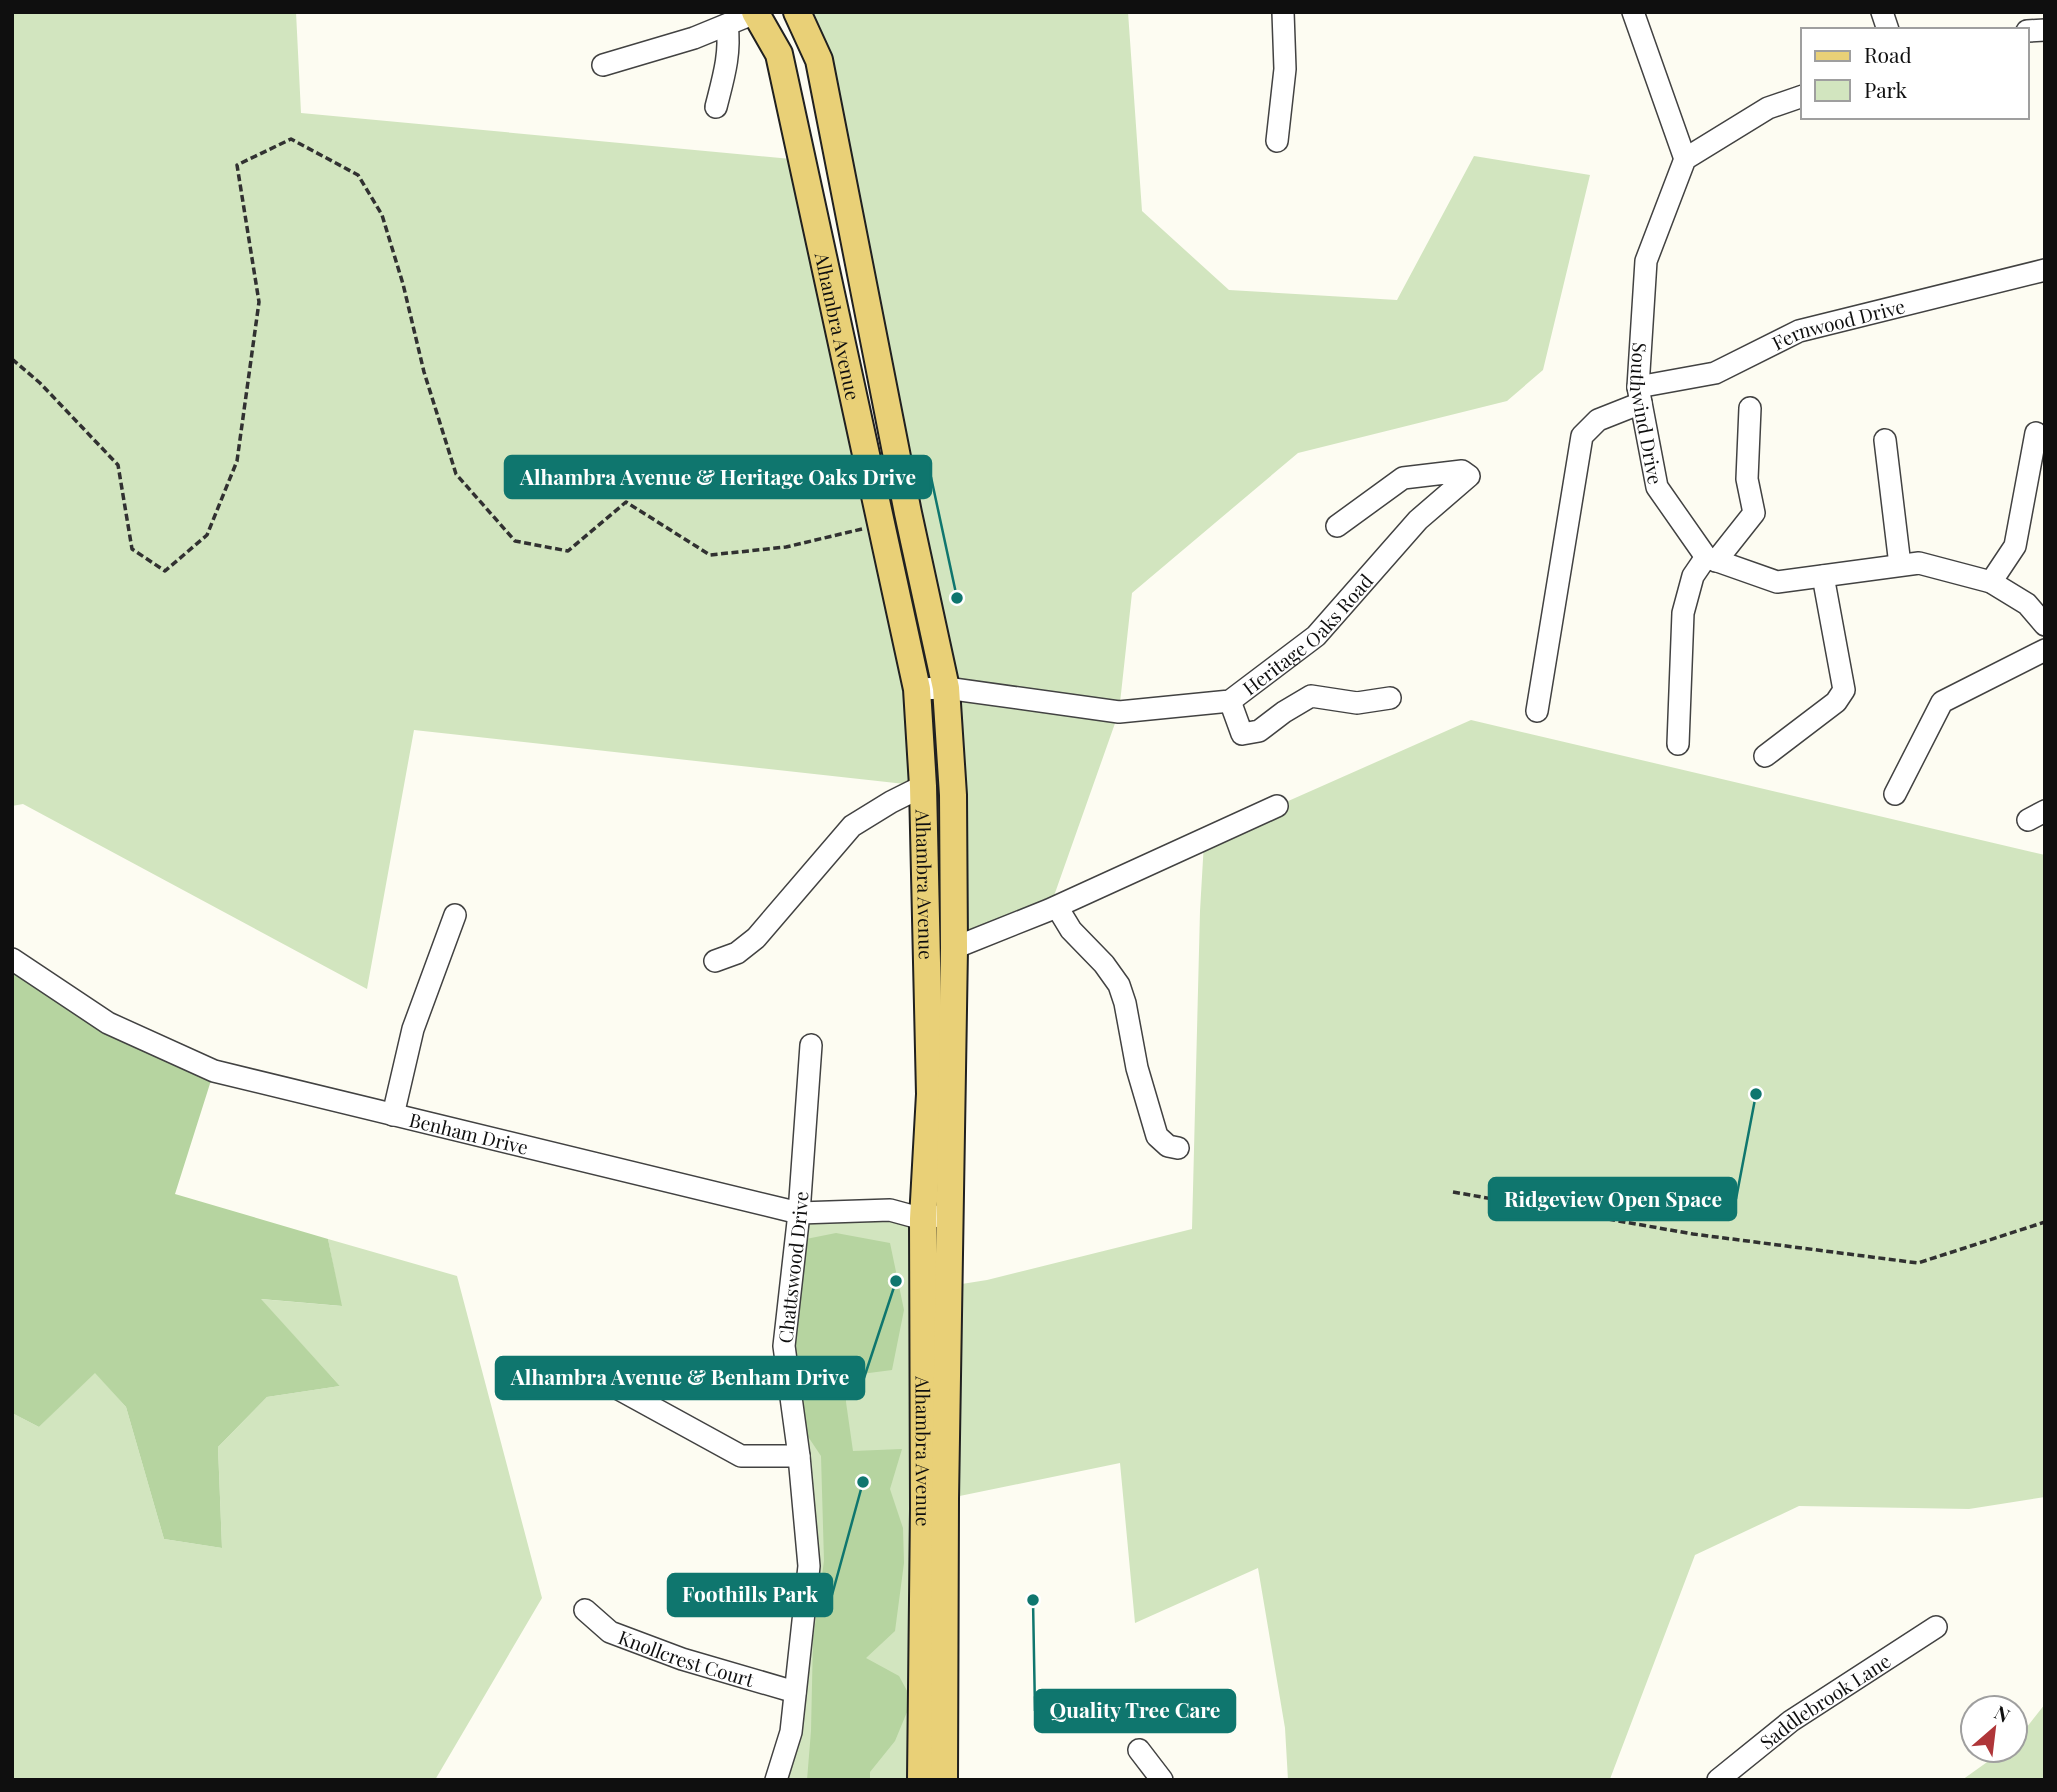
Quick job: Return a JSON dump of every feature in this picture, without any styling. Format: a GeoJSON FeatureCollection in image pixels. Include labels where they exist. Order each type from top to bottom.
{"type":"FeatureCollection","features":[{"type":"Feature","properties":{"kind":"main road","name":"Alhambra Avenue"},"geometry":{"type":"LineString","coordinates":[[797,12],[819,60],[908,513],[946,688],[953,795],[954,948],[945,1499],[944,1780]]}},
{"type":"Feature","properties":{"kind":"main road","name":"Alhambra Avenue"},"geometry":{"type":"LineString","coordinates":[[755,13],[779,54],[917,690],[923,786],[930,1094],[923,1219],[921,1780]]}},
{"type":"Feature","properties":{"kind":"street"},"geometry":{"type":"LineString","coordinates":[[1277,141],[1285,69],[1283,12]]}},
{"type":"Feature","properties":{"kind":"street"},"geometry":{"type":"LineString","coordinates":[[1633,12],[1685,159],[1768,108],[1801,97]]}},
{"type":"Feature","properties":{"kind":"street"},"geometry":{"type":"LineString","coordinates":[[603,65],[694,38],[755,13]]}},
{"type":"Feature","properties":{"kind":"street"},"geometry":{"type":"LineString","coordinates":[[716,107],[726,68],[729,41],[727,25]]}},
{"type":"Feature","properties":{"kind":"street","name":"Southwind Drive"},"geometry":{"type":"LineString","coordinates":[[1685,159],[1646,261],[1639,395],[1657,487],[1711,559]]}},
{"type":"Feature","properties":{"kind":"street","name":"Fernwood Drive"},"geometry":{"type":"LineString","coordinates":[[1537,710],[1582,436],[1598,420],[1639,395],[1715,373],[1799,331],[2045,270]]}},
{"type":"Feature","properties":{"kind":"street"},"geometry":{"type":"LineString","coordinates":[[1678,744],[1683,613],[1693,576],[1754,513],[1746,479],[1750,408]]}},
{"type":"Feature","properties":{"kind":"street"},"geometry":{"type":"LineString","coordinates":[[1991,582],[2015,546],[2036,433]]}},
{"type":"Feature","properties":{"kind":"street"},"geometry":{"type":"LineString","coordinates":[[1885,440],[1900,565]]}},
{"type":"Feature","properties":{"kind":"street","name":"Heritage Oaks Road"},"geometry":{"type":"LineString","coordinates":[[917,690],[946,688],[1119,712],[1230,701],[1316,636],[1418,520],[1469,476],[1462,471],[1403,478],[1337,526]]}},
{"type":"Feature","properties":{"kind":"street"},"geometry":{"type":"LineString","coordinates":[[1711,559],[1777,582],[1919,563],[1991,582],[2027,604],[2045,625]]}},
{"type":"Feature","properties":{"kind":"street"},"geometry":{"type":"LineString","coordinates":[[1765,756],[1836,702],[1844,691],[1823,576]]}},
{"type":"Feature","properties":{"kind":"street"},"geometry":{"type":"LineString","coordinates":[[1895,794],[1942,702],[2045,650]]}},
{"type":"Feature","properties":{"kind":"street"},"geometry":{"type":"LineString","coordinates":[[1230,701],[1242,734],[1259,731],[1311,696],[1357,703],[1390,698]]}},
{"type":"Feature","properties":{"kind":"street"},"geometry":{"type":"LineString","coordinates":[[715,961],[737,953],[756,938],[852,827],[891,802],[923,786]]}},
{"type":"Feature","properties":{"kind":"street"},"geometry":{"type":"LineString","coordinates":[[954,948],[1057,906],[1278,806]]}},
{"type":"Feature","properties":{"kind":"street"},"geometry":{"type":"LineString","coordinates":[[1057,906],[1071,930],[1104,964],[1119,985],[1137,1068],[1157,1136],[1168,1146],[1178,1148]]}},
{"type":"Feature","properties":{"kind":"street"},"geometry":{"type":"LineString","coordinates":[[393,1115],[413,1028],[455,915]]}},
{"type":"Feature","properties":{"kind":"street","name":"Benham Drive"},"geometry":{"type":"LineString","coordinates":[[12,959],[108,1023],[214,1071],[799,1213],[890,1210],[923,1219],[951,1214]]}},
{"type":"Feature","properties":{"kind":"street","name":"Chattswood Drive"},"geometry":{"type":"LineString","coordinates":[[776,1780],[791,1732],[809,1566],[799,1455],[784,1346],[799,1213],[811,1045]]}},
{"type":"Feature","properties":{"kind":"street"},"geometry":{"type":"LineString","coordinates":[[535,1374],[617,1388],[741,1457],[799,1455]]}},
{"type":"Feature","properties":{"kind":"street","name":"Knollcrest Court"},"geometry":{"type":"LineString","coordinates":[[585,1610],[610,1632],[682,1659],[794,1692]]}},
{"type":"Feature","properties":{"kind":"street","name":"Saddlebrook Lane"},"geometry":{"type":"LineString","coordinates":[[1718,1780],[1791,1721],[1936,1627]]}},
{"type":"Feature","properties":{"kind":"street"},"geometry":{"type":"LineString","coordinates":[[1139,1750],[1162,1780]]}},
{"type":"Feature","properties":{"kind":"path"},"geometry":{"type":"LineString","coordinates":[[12,359],[40,383],[118,465],[132,549],[165,571],[207,535],[237,461],[259,302],[237,165],[291,139],[358,175],[382,215],[403,285],[424,372],[456,474],[514,541],[568,551],[626,502],[710,555],[786,547],[881,524]]}},
{"type":"Feature","properties":{"kind":"path"},"geometry":{"type":"LineString","coordinates":[[1453,1192],[1693,1234],[1918,1263],[2045,1222]]}},
{"type":"Feature","properties":{"kind":"green space"},"geometry":{"type":"Polygon","coordinates":[[[12,12],[296,12],[301,113],[802,160],[923,786],[414,730],[367,989],[23,804],[12,806],[12,12]]]}},
{"type":"Feature","properties":{"kind":"green space"},"geometry":{"type":"Polygon","coordinates":[[[797,12],[1128,12],[1142,211],[1229,290],[1397,300],[1474,156],[1590,175],[1543,370],[1507,401],[1298,453],[1132,593],[1119,712],[1049,910],[954,948],[946,688],[797,12]]]}},
{"type":"Feature","properties":{"kind":"green space"},"geometry":{"type":"Polygon","coordinates":[[[1471,720],[2045,855],[2045,1497],[1969,1509],[1799,1506],[1695,1555],[1610,1779],[1288,1780],[1285,1728],[1258,1568],[1135,1623],[1120,1463],[945,1499],[949,1286],[987,1280],[1192,1229],[1204,842],[1277,806],[1471,720]]]}},
{"type":"Feature","properties":{"kind":"green space"},"geometry":{"type":"Polygon","coordinates":[[[12,959],[214,1071],[175,1194],[328,1239],[342,1306],[261,1299],[340,1386],[267,1397],[218,1447],[222,1548],[164,1539],[126,1407],[95,1373],[39,1427],[12,1413],[12,959]]]}},
{"type":"Feature","properties":{"kind":"green space"},"geometry":{"type":"Polygon","coordinates":[[[799,1213],[923,1219],[921,1780],[776,1780],[809,1566],[799,1213]]]}},
{"type":"Feature","properties":{"kind":"green space"},"geometry":{"type":"Polygon","coordinates":[[[836,1233],[890,1243],[904,1310],[892,1370],[846,1376],[846,1402],[853,1451],[902,1449],[890,1489],[903,1528],[904,1563],[895,1631],[866,1658],[899,1676],[912,1700],[895,1741],[870,1772],[870,1780],[807,1780],[813,1639],[824,1561],[821,1456],[793,1414],[796,1241],[836,1233]]]}},
{"type":"Feature","properties":{"kind":"green space"},"geometry":{"type":"Polygon","coordinates":[[[328,1239],[457,1276],[542,1598],[435,1780],[12,1780],[12,1413],[39,1427],[95,1372],[126,1407],[164,1539],[222,1548],[218,1447],[267,1397],[340,1386],[260,1299],[341,1306],[328,1239]]]}},
{"type":"Feature","properties":{"kind":"green space"},"geometry":{"type":"Polygon","coordinates":[[[2045,1704],[2045,1780],[1962,1780],[1984,1764],[2029,1764],[2029,1724],[2045,1704]]]}},
{"type":"Feature","properties":{"kind":"place","name":"Alhambra Avenue & Heritage Oaks Drive"},"geometry":{"type":"Point","coordinates":[957,598]}},
{"type":"Feature","properties":{"kind":"place","name":"Ridgeview Open Space"},"geometry":{"type":"Point","coordinates":[1756,1094]}},
{"type":"Feature","properties":{"kind":"place","name":"Alhambra Avenue & Benham Drive"},"geometry":{"type":"Point","coordinates":[896,1281]}},
{"type":"Feature","properties":{"kind":"place","name":"Foothills Park"},"geometry":{"type":"Point","coordinates":[863,1482]}},
{"type":"Feature","properties":{"kind":"place","name":"Quality Tree Care"},"geometry":{"type":"Point","coordinates":[1033,1600]}}]}
